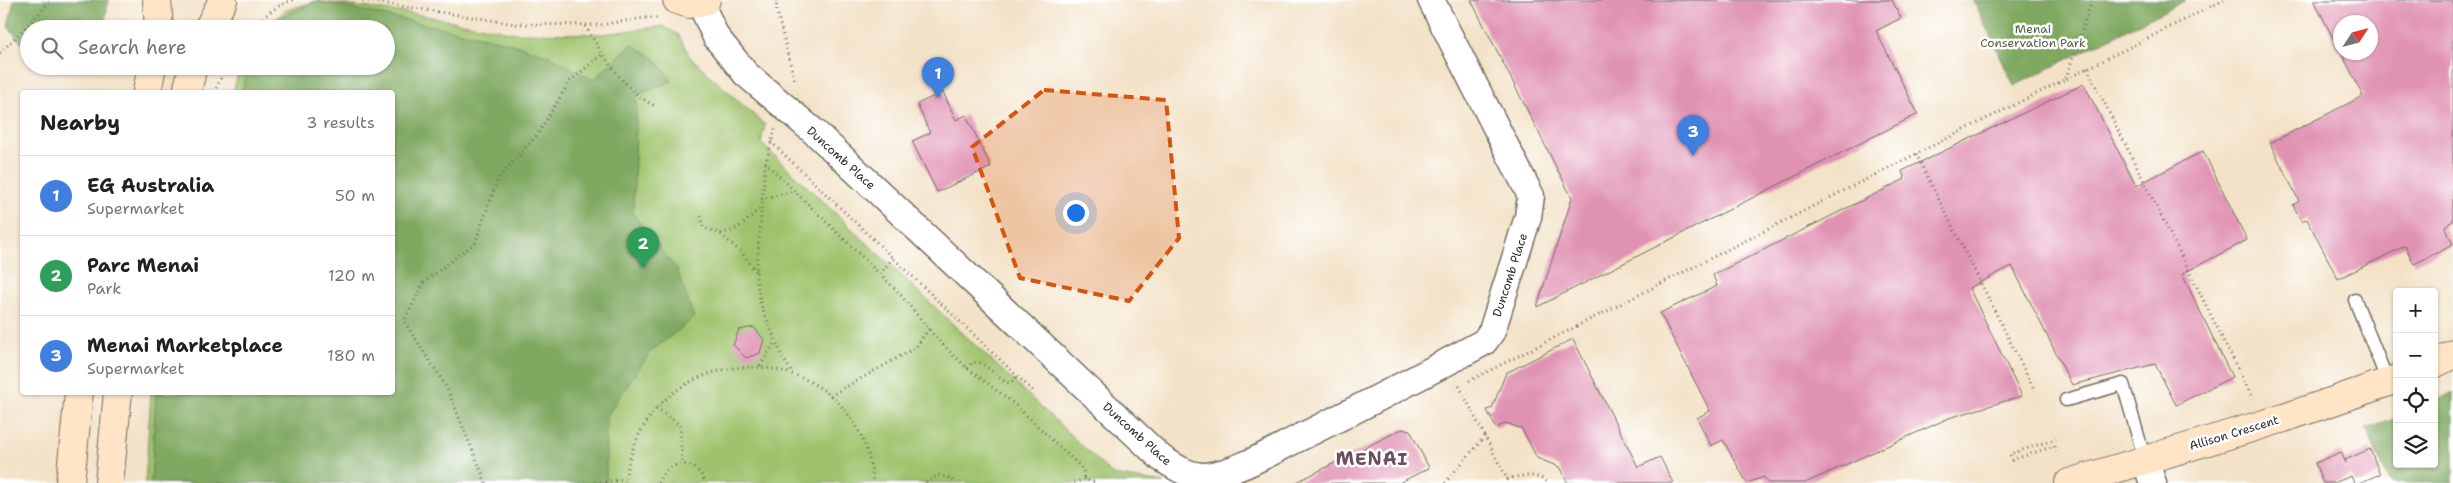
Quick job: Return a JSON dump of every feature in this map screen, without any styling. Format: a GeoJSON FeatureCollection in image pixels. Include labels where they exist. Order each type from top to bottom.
{"type":"FeatureCollection","features":[{"type":"Feature","properties":{"kind":"street"},"geometry":{"type":"LineString","coordinates":[[158,0],[158,20]]}},
{"type":"Feature","properties":{"kind":"street"},"geometry":{"type":"LineString","coordinates":[[213,20],[223,0]]}},
{"type":"Feature","properties":{"kind":"street","name":"Duncomb Place"},"geometry":{"type":"LineString","coordinates":[[687,5],[746,74],[819,136],[1161,458],[1183,472],[1204,476],[1223,473],[1262,456],[1394,390],[1484,342],[1492,331],[1528,218],[1531,196],[1431,0]]}},
{"type":"Feature","properties":{"kind":"street"},"geometry":{"type":"LineString","coordinates":[[147,90],[150,75]]}},
{"type":"Feature","properties":{"kind":"street"},"geometry":{"type":"LineString","coordinates":[[187,90],[191,75]]}},
{"type":"Feature","properties":{"kind":"street"},"geometry":{"type":"LineString","coordinates":[[2438,362],[2453,354]]}},
{"type":"Feature","properties":{"kind":"street","name":"Allison Crescent"},"geometry":{"type":"LineString","coordinates":[[2069,483],[2149,471],[2284,418],[2393,380]]}},
{"type":"Feature","properties":{"kind":"street"},"geometry":{"type":"LineString","coordinates":[[70,483],[79,395]]}},
{"type":"Feature","properties":{"kind":"street"},"geometry":{"type":"LineString","coordinates":[[109,483],[118,395]]}},
{"type":"Feature","properties":{"kind":"lane"},"geometry":{"type":"LineString","coordinates":[[2355,300],[2393,380]]}},
{"type":"Feature","properties":{"kind":"lane"},"geometry":{"type":"LineString","coordinates":[[2066,400],[2123,384],[2149,471]]}},
{"type":"Feature","properties":{"kind":"path"},"geometry":{"type":"LineString","coordinates":[[33,20],[52,0]]}},
{"type":"Feature","properties":{"kind":"path"},"geometry":{"type":"LineString","coordinates":[[259,20],[285,2],[293,0]]}},
{"type":"Feature","properties":{"kind":"path"},"geometry":{"type":"LineString","coordinates":[[362,0],[516,24],[600,25],[644,18],[687,5]]}},
{"type":"Feature","properties":{"kind":"path"},"geometry":{"type":"LineString","coordinates":[[776,0],[777,12],[796,88]]}},
{"type":"Feature","properties":{"kind":"path"},"geometry":{"type":"LineString","coordinates":[[2066,79],[2092,0]]}},
{"type":"Feature","properties":{"kind":"path"},"geometry":{"type":"LineString","coordinates":[[1450,391],[2224,0]]}},
{"type":"Feature","properties":{"kind":"path"},"geometry":{"type":"LineString","coordinates":[[585,25],[603,54],[624,82],[641,99],[655,106]]}},
{"type":"Feature","properties":{"kind":"path"},"geometry":{"type":"LineString","coordinates":[[0,54],[20,33]]}},
{"type":"Feature","properties":{"kind":"path"},"geometry":{"type":"LineString","coordinates":[[486,483],[447,388],[404,321],[424,282],[475,243],[498,179],[537,135],[570,81],[603,54]]}},
{"type":"Feature","properties":{"kind":"path"},"geometry":{"type":"LineString","coordinates":[[2087,68],[2251,395]]}},
{"type":"Feature","properties":{"kind":"path"},"geometry":{"type":"LineString","coordinates":[[214,90],[222,75]]}},
{"type":"Feature","properties":{"kind":"path"},"geometry":{"type":"LineString","coordinates":[[777,123],[765,162],[756,271],[761,306],[775,341],[793,374]]}},
{"type":"Feature","properties":{"kind":"path"},"geometry":{"type":"LineString","coordinates":[[771,142],[1034,392]]}},
{"type":"Feature","properties":{"kind":"path"},"geometry":{"type":"LineString","coordinates":[[1916,154],[2034,389]]}},
{"type":"Feature","properties":{"kind":"path"},"geometry":{"type":"LineString","coordinates":[[765,162],[880,274],[967,368],[1012,402],[1084,469],[1084,479]]}},
{"type":"Feature","properties":{"kind":"path"},"geometry":{"type":"LineString","coordinates":[[761,199],[795,191]]}},
{"type":"Feature","properties":{"kind":"path"},"geometry":{"type":"LineString","coordinates":[[701,216],[704,228],[719,233],[726,233],[748,221],[761,207]]}},
{"type":"Feature","properties":{"kind":"path"},"geometry":{"type":"LineString","coordinates":[[719,233],[742,253],[756,271]]}},
{"type":"Feature","properties":{"kind":"path"},"geometry":{"type":"LineString","coordinates":[[880,274],[893,258]]}},
{"type":"Feature","properties":{"kind":"path"},"geometry":{"type":"LineString","coordinates":[[830,396],[916,348],[929,329]]}},
{"type":"Feature","properties":{"kind":"path"},"geometry":{"type":"LineString","coordinates":[[760,367],[775,341]]}},
{"type":"Feature","properties":{"kind":"path"},"geometry":{"type":"LineString","coordinates":[[967,368],[973,362],[982,363],[1005,382],[1010,383],[1017,376]]}},
{"type":"Feature","properties":{"kind":"path"},"geometry":{"type":"LineString","coordinates":[[625,482],[635,442],[656,408],[678,388],[703,375],[731,367],[760,367],[793,374],[813,384],[830,396],[857,429],[866,449],[873,483]]}},
{"type":"Feature","properties":{"kind":"path"},"geometry":{"type":"LineString","coordinates":[[1459,386],[1508,481],[1519,475],[1532,475],[1549,483]]}},
{"type":"Feature","properties":{"kind":"path"},"geometry":{"type":"LineString","coordinates":[[656,408],[680,425],[682,463]]}},
{"type":"Feature","properties":{"kind":"path"},"geometry":{"type":"LineString","coordinates":[[1445,483],[1485,436]]}},
{"type":"Feature","properties":{"kind":"path"},"geometry":{"type":"LineString","coordinates":[[2056,438],[2010,454],[2012,460],[2054,446],[2056,452]]}},
{"type":"Feature","properties":{"kind":"path"},"geometry":{"type":"LineString","coordinates":[[658,483],[666,469],[682,463],[696,468],[705,483]]}},
{"type":"Feature","properties":{"kind":"path"},"geometry":{"type":"LineString","coordinates":[[926,483],[938,475],[950,478],[956,483]]}},
{"type":"Feature","properties":{"kind":"path"},"geometry":{"type":"LineString","coordinates":[[595,483],[625,478],[625,482]]}},
{"type":"Feature","properties":{"kind":"path"},"geometry":{"type":"LineString","coordinates":[[1074,483],[1084,479],[1097,483]]}},
{"type":"Feature","properties":{"kind":"highlighted area"},"geometry":{"type":"Polygon","coordinates":[[[1044,90],[1166,100],[1179,238],[1129,301],[1020,278],[972,147],[1044,90]]]}},
{"type":"Feature","properties":{"kind":"green space"},"geometry":{"type":"Polygon","coordinates":[[[14,0],[109,0],[105,20],[20,20],[20,41],[8,26],[14,0]]]}},
{"type":"Feature","properties":{"kind":"green space","name":"Menai Conservation Park"},"geometry":{"type":"Polygon","coordinates":[[[1973,0],[2186,0],[2014,86],[1973,0]]]}},
{"type":"Feature","properties":{"kind":"green space"},"geometry":{"type":"Polygon","coordinates":[[[317,1],[415,14],[516,33],[603,34],[663,26],[679,35],[690,57],[765,125],[761,143],[1113,475],[1164,483],[145,483],[151,395],[395,395],[395,90],[234,90],[238,75],[395,75],[395,20],[273,20],[286,10],[317,1]]]}},
{"type":"Feature","properties":{"kind":"green space"},"geometry":{"type":"Polygon","coordinates":[[[317,1],[503,41],[550,56],[593,80],[632,44],[655,59],[672,81],[637,95],[633,214],[677,270],[694,318],[650,352],[606,417],[606,483],[151,483],[156,395],[395,395],[395,90],[242,90],[246,75],[395,75],[395,20],[278,20],[317,1]]]}},
{"type":"Feature","properties":{"kind":"green space"},"geometry":{"type":"Polygon","coordinates":[[[2453,392],[2453,483],[2390,483],[2366,429],[2393,419],[2393,468],[2438,468],[2438,400],[2453,392]]]}},
{"type":"Feature","properties":{"kind":"building"},"geometry":{"type":"Polygon","coordinates":[[[1471,0],[1892,0],[1901,18],[1876,31],[1918,114],[1537,307],[1572,198],[1471,0]]]}},
{"type":"Feature","properties":{"kind":"building"},"geometry":{"type":"Polygon","coordinates":[[[2314,0],[2453,0],[2453,221],[2445,226],[2453,245],[2414,264],[2405,246],[2338,279],[2307,219],[2302,222],[2293,205],[2299,201],[2270,143],[2363,96],[2345,60],[2378,60],[2378,15],[2333,15],[2333,38],[2314,0]]]}},
{"type":"Feature","properties":{"kind":"building"},"geometry":{"type":"Polygon","coordinates":[[[2084,84],[2136,186],[2203,151],[2247,240],[2182,274],[2232,377],[2176,405],[2155,364],[2072,385],[2012,266],[1969,288],[2022,396],[1949,418],[1805,483],[1767,483],[1764,477],[1747,483],[1723,440],[1711,446],[1697,418],[1710,411],[1660,313],[1717,286],[1713,275],[1905,179],[1902,171],[2084,84]]]}},
{"type":"Feature","properties":{"kind":"building"},"geometry":{"type":"Polygon","coordinates":[[[943,92],[956,120],[966,115],[991,167],[937,192],[912,141],[930,133],[917,104],[943,92]]]}},
{"type":"Feature","properties":{"kind":"building"},"geometry":{"type":"Polygon","coordinates":[[[754,327],[764,340],[760,353],[746,358],[733,345],[739,330],[754,327]]]}},
{"type":"Feature","properties":{"kind":"building"},"geometry":{"type":"Polygon","coordinates":[[[1573,339],[1638,467],[1660,457],[1673,483],[1568,483],[1559,467],[1537,458],[1522,429],[1506,423],[1496,428],[1487,410],[1492,408],[1506,373],[1573,339]]]}},
{"type":"Feature","properties":{"kind":"building"},"geometry":{"type":"Polygon","coordinates":[[[1402,429],[1410,430],[1429,468],[1399,483],[1295,483],[1402,429]]]}},
{"type":"Feature","properties":{"kind":"building"},"geometry":{"type":"Polygon","coordinates":[[[2370,449],[2380,474],[2359,483],[2354,483],[2351,476],[2334,483],[2323,483],[2315,463],[2341,452],[2346,463],[2345,460],[2370,449]]]}},
{"type":"Feature","properties":{"kind":"place","name":"EG Australia"},"geometry":{"type":"Point","coordinates":[938,98]}},
{"type":"Feature","properties":{"kind":"place","name":"Menai Marketplace"},"geometry":{"type":"Point","coordinates":[1693,156]}},
{"type":"Feature","properties":{"kind":"place","name":"Parc Menai"},"geometry":{"type":"Point","coordinates":[643,268]}},
{"type":"Feature","properties":{"kind":"district","name":"MENAI"},"geometry":{"type":"Point","coordinates":[1372,459]}}]}
